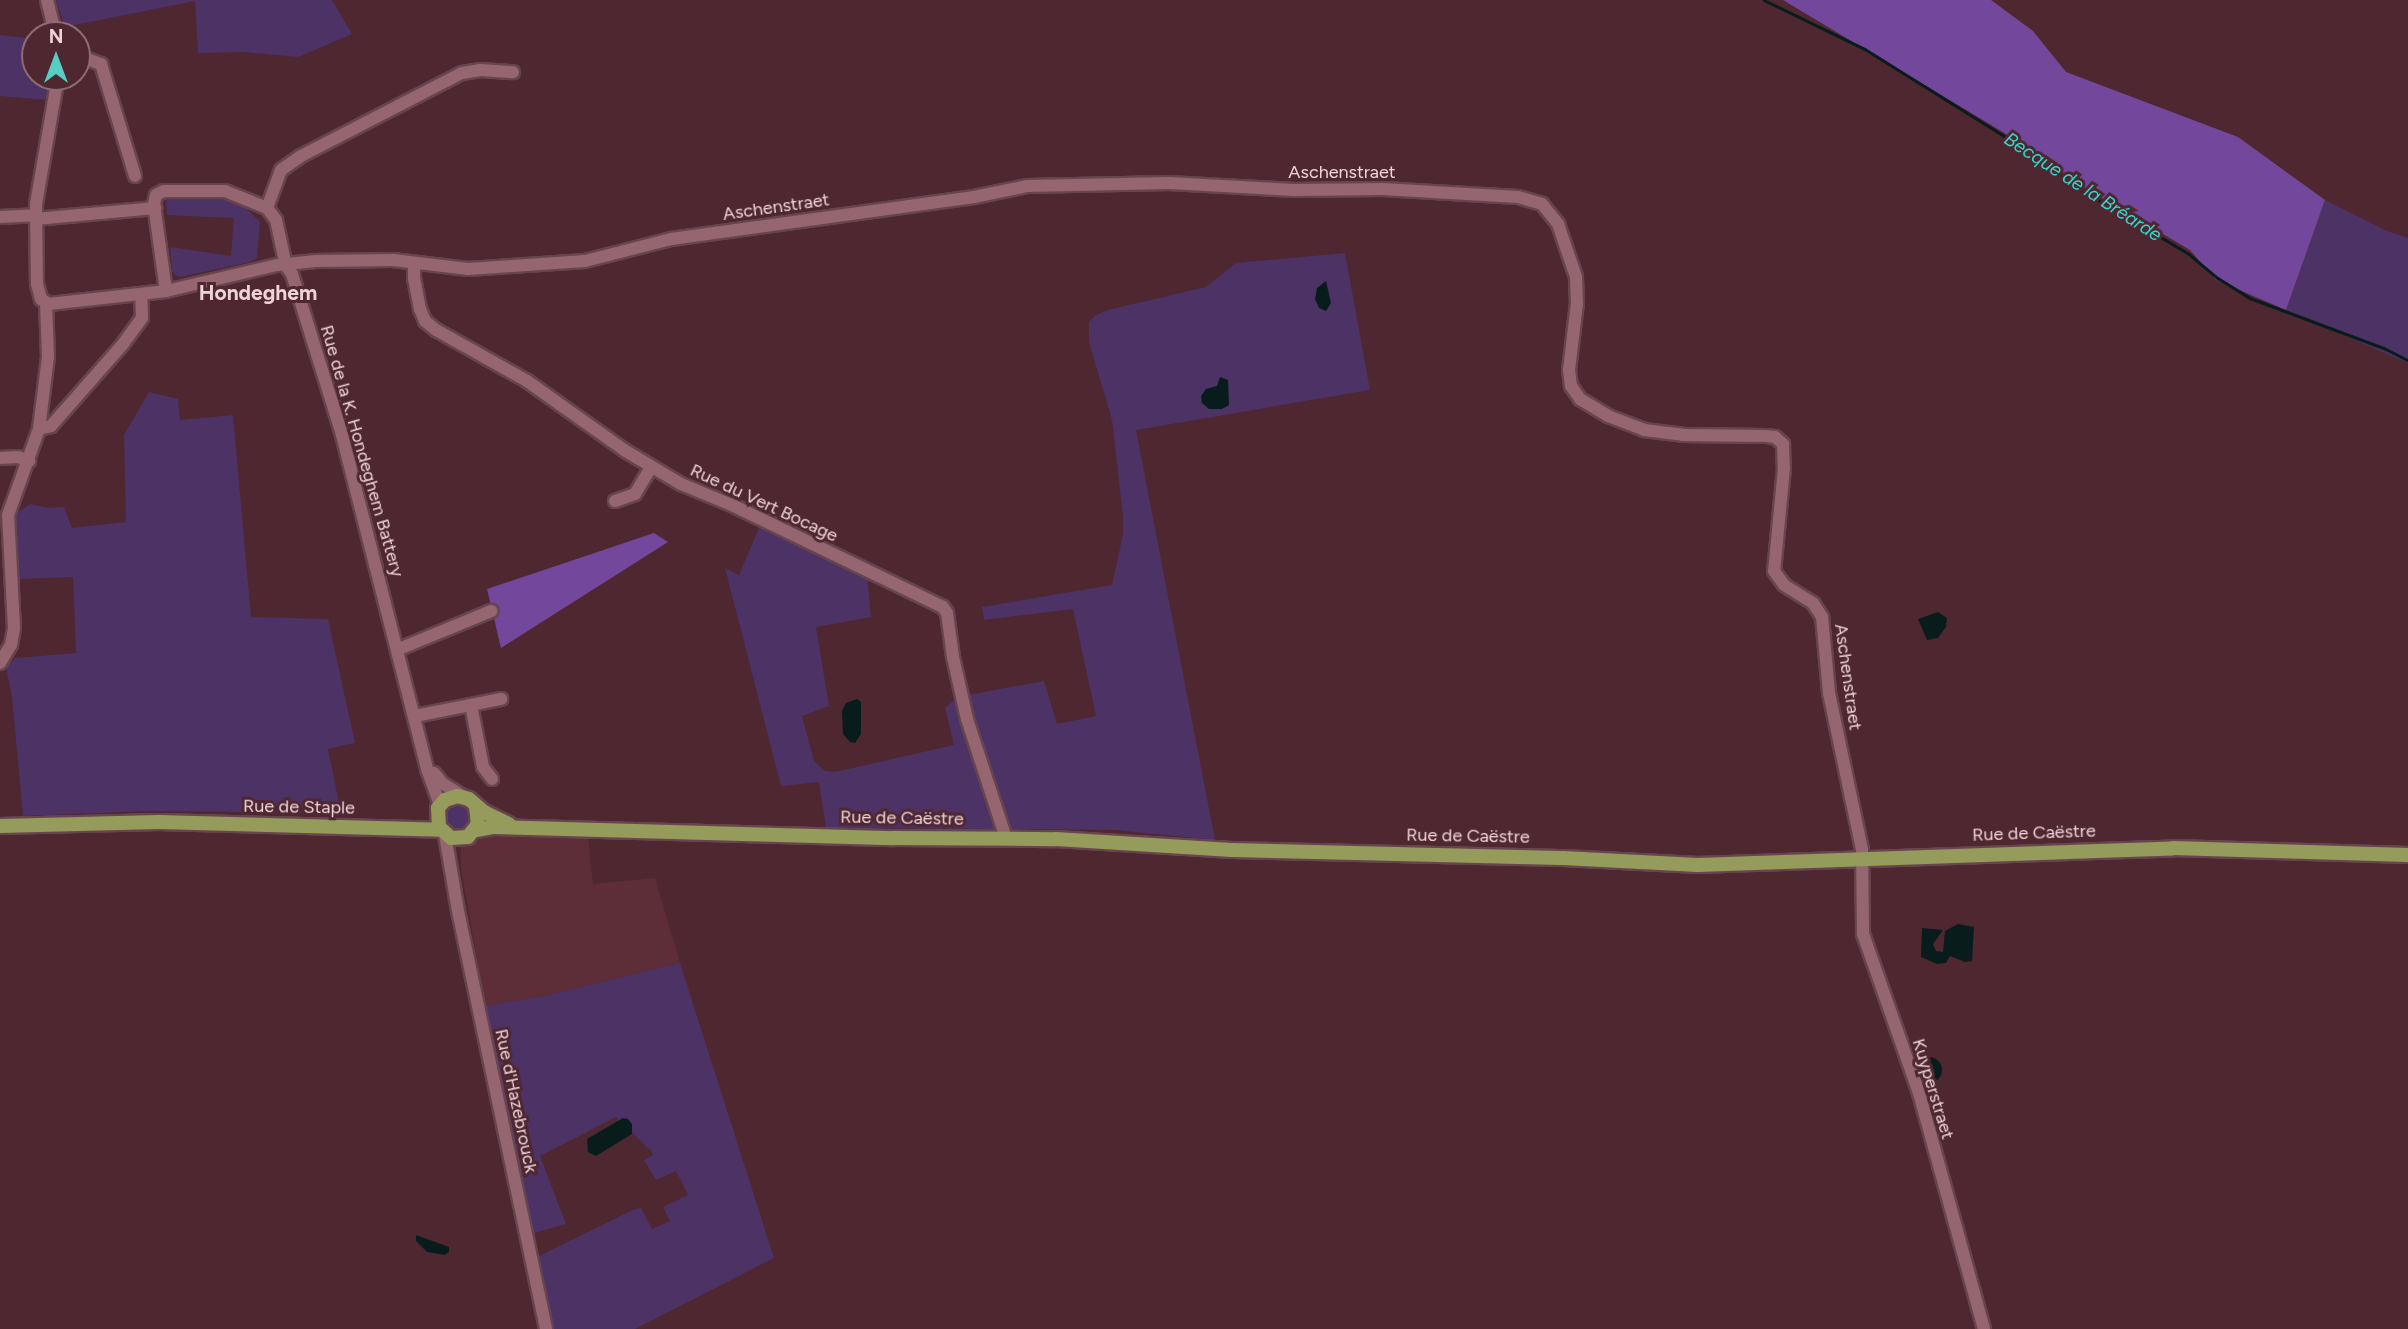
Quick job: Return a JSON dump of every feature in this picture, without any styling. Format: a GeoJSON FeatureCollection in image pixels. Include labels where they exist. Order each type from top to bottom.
{"type":"FeatureCollection","features":[{"type":"Feature","properties":{"kind":"main road"},"geometry":{"type":"LineString","coordinates":[[463,796],[476,806],[480,818],[475,830],[448,835],[439,808],[450,797],[463,796]]}},
{"type":"Feature","properties":{"kind":"main road","name":"Rue de Caëstre"},"geometry":{"type":"LineString","coordinates":[[476,806],[500,820],[528,829]]}},
{"type":"Feature","properties":{"kind":"main road","name":"Rue de Staple"},"geometry":{"type":"LineString","coordinates":[[402,828],[420,823],[439,808]]}},
{"type":"Feature","properties":{"kind":"main road","name":"Rue de Staple"},"geometry":{"type":"LineString","coordinates":[[7,826],[195,823],[402,828],[448,835]]}},
{"type":"Feature","properties":{"kind":"main road","name":"Rue de Caëstre"},"geometry":{"type":"LineString","coordinates":[[475,830],[493,827],[1006,838],[1223,850],[1563,858],[1698,865],[2188,847],[2408,855]]}},
{"type":"Feature","properties":{"kind":"street"},"geometry":{"type":"LineString","coordinates":[[47,0],[52,21]]}},
{"type":"Feature","properties":{"kind":"street"},"geometry":{"type":"LineString","coordinates":[[91,58],[101,64],[135,176]]}},
{"type":"Feature","properties":{"kind":"street"},"geometry":{"type":"LineString","coordinates":[[166,291],[155,208],[155,197],[164,191],[220,191],[267,208],[281,170],[301,156],[461,73],[481,70],[513,72]]}},
{"type":"Feature","properties":{"kind":"street"},"geometry":{"type":"LineString","coordinates":[[0,663],[9,650],[14,634],[4,541],[11,502],[29,461],[39,429],[48,357],[46,303],[40,297],[37,284],[36,217],[38,183],[55,91]]}},
{"type":"Feature","properties":{"kind":"street","name":"Aschenstraet"},"geometry":{"type":"LineString","coordinates":[[46,303],[166,291],[277,265],[335,260],[398,260],[468,269],[585,261],[678,238],[974,197],[1027,186],[1169,183],[1294,190],[1383,188],[1479,193],[1534,200],[1555,218],[1576,277],[1577,303],[1569,370],[1571,386],[1580,399],[1608,416],[1644,430],[1675,435],[1766,436],[1775,437],[1783,444],[1784,468],[1774,570],[1784,585],[1816,606],[1822,617],[1831,701],[1863,859]]}},
{"type":"Feature","properties":{"kind":"street"},"geometry":{"type":"LineString","coordinates":[[0,217],[155,208]]}},
{"type":"Feature","properties":{"kind":"street","name":"Rue de la K. Hondeghem Battery"},"geometry":{"type":"LineString","coordinates":[[267,208],[275,219],[286,266],[291,272],[342,435],[439,808]]}},
{"type":"Feature","properties":{"kind":"street","name":"Rue du Vert Bocage"},"geometry":{"type":"LineString","coordinates":[[414,263],[418,304],[431,327],[527,381],[651,467],[687,487],[727,503],[943,607],[947,613],[953,657],[967,719],[1006,838]]}},
{"type":"Feature","properties":{"kind":"street"},"geometry":{"type":"LineString","coordinates":[[39,429],[51,426],[139,323],[143,311],[141,294]]}},
{"type":"Feature","properties":{"kind":"street"},"geometry":{"type":"LineString","coordinates":[[0,458],[18,457],[29,461]]}},
{"type":"Feature","properties":{"kind":"street"},"geometry":{"type":"LineString","coordinates":[[615,501],[634,495],[651,467]]}},
{"type":"Feature","properties":{"kind":"street"},"geometry":{"type":"LineString","coordinates":[[399,649],[491,611]]}},
{"type":"Feature","properties":{"kind":"street"},"geometry":{"type":"LineString","coordinates":[[415,716],[501,699]]}},
{"type":"Feature","properties":{"kind":"street"},"geometry":{"type":"LineString","coordinates":[[471,705],[483,767],[492,779]]}},
{"type":"Feature","properties":{"kind":"street","name":"Rue de la K. Hondeghem Battery"},"geometry":{"type":"LineString","coordinates":[[425,757],[439,779],[463,796]]}},
{"type":"Feature","properties":{"kind":"street","name":"Rue d'Hazebrouck"},"geometry":{"type":"LineString","coordinates":[[448,835],[453,880],[546,1329]]}},
{"type":"Feature","properties":{"kind":"street","name":"Kuyperstraet"},"geometry":{"type":"LineString","coordinates":[[1863,859],[1863,934],[1919,1093],[1984,1329]]}},
{"type":"Feature","properties":{"kind":"shaded area"},"geometry":{"type":"Polygon","coordinates":[[[56,0],[332,0],[352,34],[298,57],[244,52],[198,53],[195,1],[91,22],[63,21],[56,0]]]}},
{"type":"Feature","properties":{"kind":"shaded area"},"geometry":{"type":"Polygon","coordinates":[[[1783,0],[1991,0],[2033,31],[2066,72],[2238,137],[2325,200],[2286,310],[2216,280],[2190,250],[2078,184],[2036,152],[1783,0]]]}},
{"type":"Feature","properties":{"kind":"shaded area"},"geometry":{"type":"Polygon","coordinates":[[[0,35],[21,37],[21,91],[48,91],[47,100],[0,96],[0,35]]]}},
{"type":"Feature","properties":{"kind":"shaded area"},"geometry":{"type":"Polygon","coordinates":[[[170,195],[229,197],[249,211],[260,222],[257,258],[250,262],[180,277],[175,275],[172,271],[170,247],[231,256],[234,218],[167,215],[166,200],[170,195]]]}},
{"type":"Feature","properties":{"kind":"shaded area"},"geometry":{"type":"Polygon","coordinates":[[[2325,200],[2387,231],[2408,238],[2408,363],[2286,310],[2325,200]]]}},
{"type":"Feature","properties":{"kind":"shaded area"},"geometry":{"type":"Polygon","coordinates":[[[1345,253],[1370,390],[1136,430],[1215,840],[1115,830],[1011,829],[981,747],[968,695],[1044,681],[1057,724],[1096,716],[1073,609],[984,620],[982,607],[1112,585],[1123,534],[1123,516],[1112,420],[1089,342],[1089,322],[1096,315],[1108,310],[1206,287],[1236,263],[1345,253]]]}},
{"type":"Feature","properties":{"kind":"shaded area"},"geometry":{"type":"Polygon","coordinates":[[[149,392],[178,399],[180,420],[233,415],[251,617],[328,619],[355,743],[328,749],[341,813],[149,811],[23,816],[12,697],[6,667],[15,658],[76,653],[73,577],[18,579],[14,515],[30,504],[47,508],[64,507],[72,528],[126,522],[124,435],[149,392]]]}},
{"type":"Feature","properties":{"kind":"shaded area"},"geometry":{"type":"Polygon","coordinates":[[[761,523],[867,575],[871,617],[816,627],[829,706],[802,716],[814,761],[825,771],[835,772],[954,745],[945,708],[955,699],[997,829],[826,828],[819,782],[781,786],[725,568],[739,575],[761,523]]]}},
{"type":"Feature","properties":{"kind":"shaded area"},"geometry":{"type":"Polygon","coordinates":[[[654,533],[668,542],[501,648],[487,589],[654,533]]]}},
{"type":"Feature","properties":{"kind":"shaded area"},"geometry":{"type":"Polygon","coordinates":[[[458,802],[468,807],[473,817],[468,827],[458,832],[448,827],[443,817],[448,807],[458,802]]]}},
{"type":"Feature","properties":{"kind":"shaded area"},"geometry":{"type":"Polygon","coordinates":[[[493,835],[588,836],[593,884],[655,878],[680,963],[544,996],[485,1006],[461,868],[461,846],[493,835]]]}},
{"type":"Feature","properties":{"kind":"shaded area"},"geometry":{"type":"Polygon","coordinates":[[[680,963],[774,1258],[635,1329],[554,1329],[539,1256],[635,1209],[641,1208],[652,1229],[670,1221],[663,1207],[688,1195],[676,1171],[656,1180],[644,1160],[653,1155],[651,1151],[616,1117],[540,1156],[566,1224],[534,1233],[485,1006],[544,996],[680,963]]]}},
{"type":"Feature","properties":{"kind":"water"},"geometry":{"type":"Polygon","coordinates":[[[1326,281],[1331,303],[1326,311],[1319,308],[1315,299],[1317,288],[1326,281]]]}},
{"type":"Feature","properties":{"kind":"water"},"geometry":{"type":"Polygon","coordinates":[[[1220,377],[1228,380],[1229,405],[1222,409],[1209,409],[1202,403],[1201,396],[1206,389],[1217,386],[1220,377]]]}},
{"type":"Feature","properties":{"kind":"water"},"geometry":{"type":"Polygon","coordinates":[[[1938,612],[1947,618],[1946,627],[1938,638],[1927,640],[1918,619],[1938,612]]]}},
{"type":"Feature","properties":{"kind":"water"},"geometry":{"type":"Polygon","coordinates":[[[857,699],[861,702],[861,734],[855,743],[850,742],[843,734],[842,711],[846,703],[857,699]]]}},
{"type":"Feature","properties":{"kind":"water"},"geometry":{"type":"Polygon","coordinates":[[[1958,924],[1974,927],[1972,961],[1965,962],[1950,956],[1946,963],[1937,964],[1921,957],[1922,928],[1943,930],[1933,944],[1936,951],[1943,952],[1945,931],[1958,924]]]}},
{"type":"Feature","properties":{"kind":"water"},"geometry":{"type":"Polygon","coordinates":[[[1929,1057],[1938,1061],[1942,1070],[1938,1079],[1929,1083],[1920,1079],[1916,1070],[1920,1061],[1929,1057]]]}},
{"type":"Feature","properties":{"kind":"water"},"geometry":{"type":"Polygon","coordinates":[[[623,1118],[632,1124],[632,1134],[596,1156],[588,1152],[587,1139],[623,1118]]]}},
{"type":"Feature","properties":{"kind":"water"},"geometry":{"type":"Polygon","coordinates":[[[416,1235],[449,1247],[449,1252],[445,1255],[427,1252],[416,1241],[416,1235]]]}},
{"type":"Feature","properties":{"kind":"waterway","name":"Becque de la Bréarde"},"geometry":{"type":"LineString","coordinates":[[1764,0],[1865,49],[2036,156],[2078,188],[2189,254],[2218,278],[2250,298],[2384,348],[2408,360]]}},
{"type":"Feature","properties":{"kind":"district","name":"Hondeghem"},"geometry":{"type":"Point","coordinates":[258,293]}}]}
